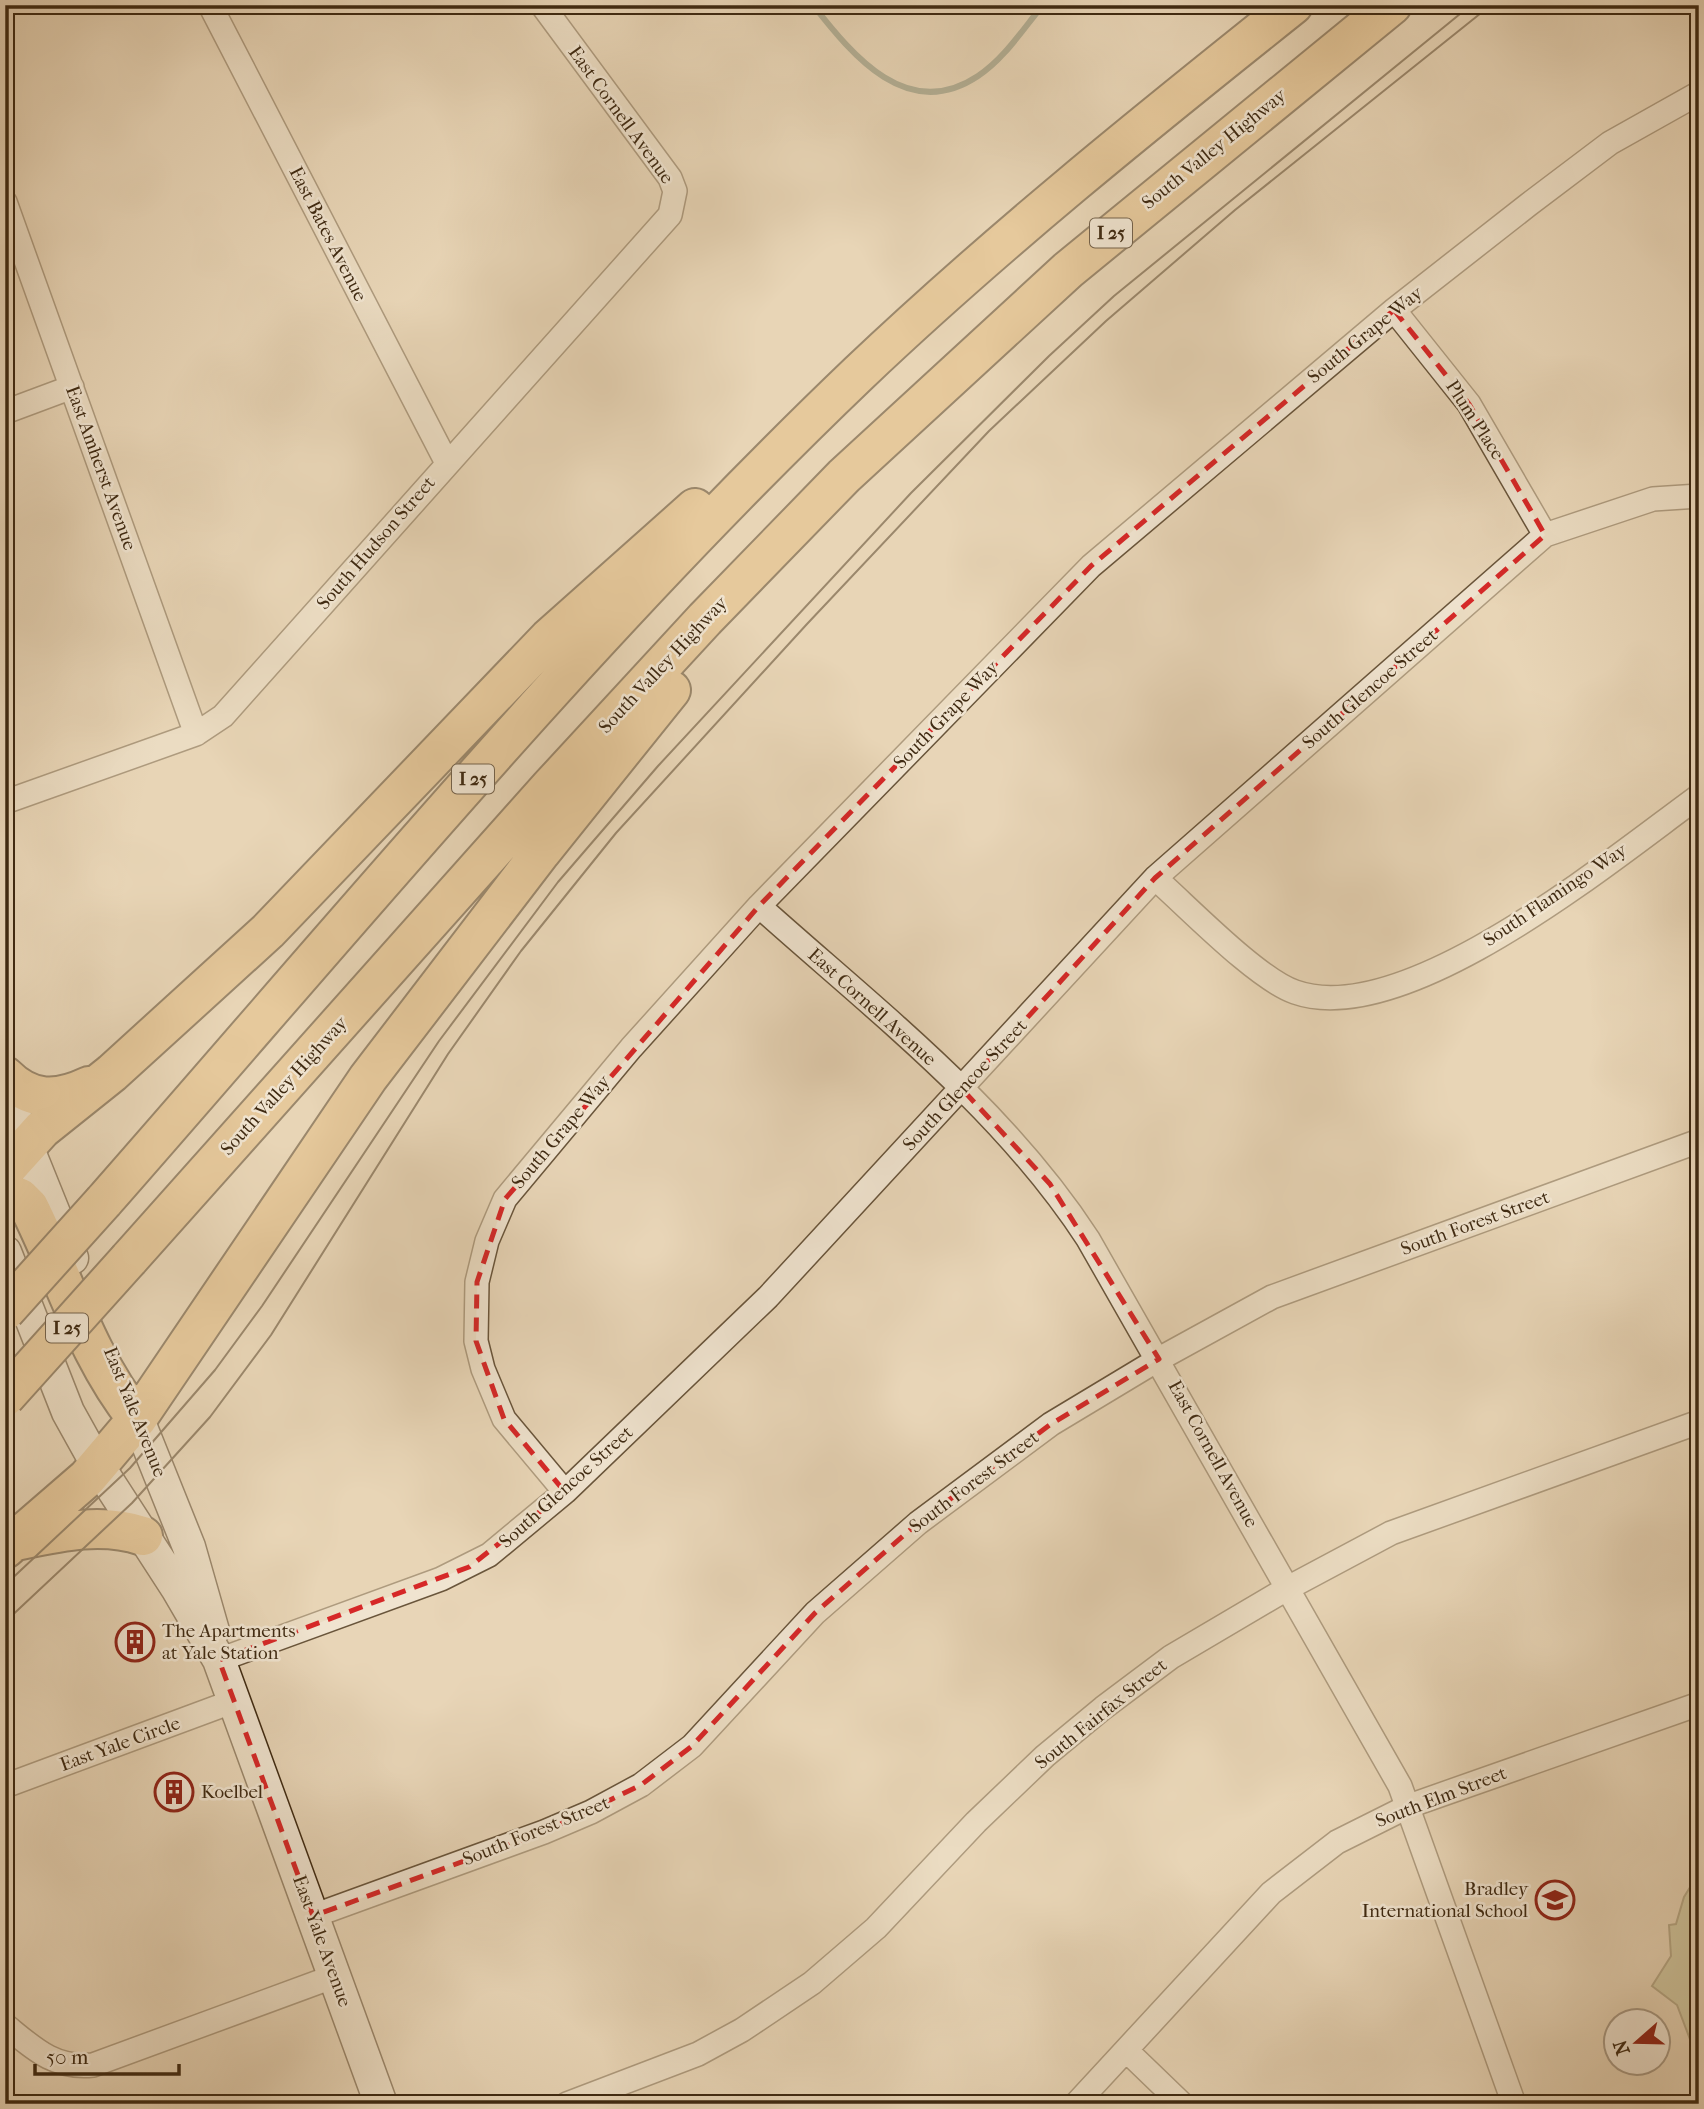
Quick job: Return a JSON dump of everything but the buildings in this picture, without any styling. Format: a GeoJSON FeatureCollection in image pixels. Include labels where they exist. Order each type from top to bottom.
{"type":"FeatureCollection","features":[{"type":"Feature","properties":{"kind":"highway","name":"I 25"},"geometry":{"type":"LineString","coordinates":[[5,1311],[497,753],[719,513],[859,373],[1035,217],[1293,5]]}},
{"type":"Feature","properties":{"kind":"highway","name":"South Valley Highway"},"geometry":{"type":"LineString","coordinates":[[5,1397],[568,768],[705,619],[844,476],[1068,270],[1392,5]]}},
{"type":"Feature","properties":{"kind":"highway"},"geometry":{"type":"LineString","coordinates":[[16,1158],[43,1129],[112,1073],[268,931],[372,826],[523,664],[601,589],[859,373]]}},
{"type":"Feature","properties":{"kind":"highway"},"geometry":{"type":"LineString","coordinates":[[10,1545],[98,1466],[137,1419],[293,1185],[427,999],[844,476]]}},
{"type":"Feature","properties":{"kind":"highway"},"geometry":{"type":"LineString","coordinates":[[5,1076],[32,1096],[48,1098],[68,1095],[112,1073]]}},
{"type":"Feature","properties":{"kind":"highway"},"geometry":{"type":"LineString","coordinates":[[5,1192],[20,1198],[29,1207],[86,1339],[118,1395],[137,1419]]}},
{"type":"Feature","properties":{"kind":"highway"},"geometry":{"type":"LineString","coordinates":[[5,1213],[86,1392],[106,1409],[137,1419]]}},
{"type":"Feature","properties":{"kind":"highway"},"geometry":{"type":"LineString","coordinates":[[10,1545],[68,1531],[113,1528],[143,1536]]}},
{"type":"Feature","properties":{"kind":"main road","name":"East Yale Avenue"},"geometry":{"type":"LineString","coordinates":[[5,1092],[16,1158],[137,1419],[200,1580],[219,1660],[380,2104]]}},
{"type":"Feature","properties":{"kind":"main road","name":"East Yale Avenue"},"geometry":{"type":"LineString","coordinates":[[5,1252],[54,1381],[98,1466],[219,1660]]}},
{"type":"Feature","properties":{"kind":"street","name":"East Bates Avenue"},"geometry":{"type":"LineString","coordinates":[[210,5],[447,463]]}},
{"type":"Feature","properties":{"kind":"street","name":"East Cornell Avenue"},"geometry":{"type":"LineString","coordinates":[[542,5],[670,178],[675,191]]}},
{"type":"Feature","properties":{"kind":"street","name":"South Grape Way"},"geometry":{"type":"LineString","coordinates":[[565,1492],[505,1419],[483,1369],[474,1319],[477,1282],[487,1241],[505,1199],[631,1048],[759,906],[1091,566],[1394,310],[1610,143],[1699,93]]}},
{"type":"Feature","properties":{"kind":"street","name":"South Hudson Street"},"geometry":{"type":"LineString","coordinates":[[5,802],[196,734],[209,727],[236,703],[447,463],[662,225],[674,204],[675,191]]}},
{"type":"Feature","properties":{"kind":"street","name":"East Amherst Avenue"},"geometry":{"type":"LineString","coordinates":[[5,202],[196,734]]}},
{"type":"Feature","properties":{"kind":"street","name":"Plum Place"},"geometry":{"type":"LineString","coordinates":[[1394,310],[1469,404],[1545,536]]}},
{"type":"Feature","properties":{"kind":"street"},"geometry":{"type":"LineString","coordinates":[[5,412],[72,387]]}},
{"type":"Feature","properties":{"kind":"street","name":"South Glencoe Street"},"geometry":{"type":"LineString","coordinates":[[219,1660],[469,1567],[499,1548],[565,1492],[768,1297],[1155,878],[1545,536],[1653,499],[1699,496]]}},
{"type":"Feature","properties":{"kind":"street","name":"South Flamingo Way"},"geometry":{"type":"LineString","coordinates":[[1155,878],[1261,973],[1294,992],[1332,1000],[1373,992],[1420,977],[1504,934],[1699,796]]}},
{"type":"Feature","properties":{"kind":"street","name":"East Cornell Avenue"},"geometry":{"type":"LineString","coordinates":[[759,906],[962,1089],[1015,1141],[1088,1239],[1389,1763],[1409,1806],[1514,2104]]}},
{"type":"Feature","properties":{"kind":"street","name":"South Forest Street"},"geometry":{"type":"LineString","coordinates":[[313,1916],[544,1832],[591,1812],[641,1785],[692,1746],[816,1614],[918,1523],[1051,1424],[1159,1359],[1272,1297],[1699,1141]]}},
{"type":"Feature","properties":{"kind":"street","name":"South Fairfax Street"},"geometry":{"type":"LineString","coordinates":[[567,2104],[698,2054],[742,2030],[812,1983],[876,1928],[986,1812],[1103,1707],[1171,1657],[1288,1588],[1391,1533],[1699,1422]]}},
{"type":"Feature","properties":{"kind":"street","name":"East Yale Circle"},"geometry":{"type":"LineString","coordinates":[[5,1786],[234,1701]]}},
{"type":"Feature","properties":{"kind":"street","name":"South Elm Street"},"geometry":{"type":"LineString","coordinates":[[1076,2104],[1270,1893],[1336,1842],[1409,1806],[1699,1704]]}},
{"type":"Feature","properties":{"kind":"street"},"geometry":{"type":"LineString","coordinates":[[5,2025],[49,2059],[66,2065],[93,2065],[335,1976]]}},
{"type":"Feature","properties":{"kind":"street"},"geometry":{"type":"LineString","coordinates":[[1127,2051],[1182,2104]]}},
{"type":"Feature","properties":{"kind":"highlighted area"},"geometry":{"type":"Polygon","coordinates":[[[1394,310],[1469,404],[1545,535],[1155,878],[962,1089],[1050,1184],[1159,1359],[1051,1424],[918,1523],[815,1613],[692,1746],[641,1785],[544,1832],[313,1916],[219,1660],[469,1567],[565,1492],[504,1419],[476,1341],[477,1282],[505,1199],[759,906],[1091,566],[1394,310]]]}},
{"type":"Feature","properties":{"kind":"green space"},"geometry":{"type":"Polygon","coordinates":[[[1699,1873],[1699,2063],[1677,2005],[1652,1986],[1671,1956],[1669,1925],[1676,1924],[1684,1897],[1699,1873]]]}},
{"type":"Feature","properties":{"kind":"waterway"},"geometry":{"type":"LineString","coordinates":[[813,5],[864,62],[884,77],[906,88],[928,92],[952,89],[978,76],[1005,52],[1043,5]]}},
{"type":"Feature","properties":{"kind":"tram line"},"geometry":{"type":"LineString","coordinates":[[5,1585],[130,1468],[215,1370],[262,1306],[439,1041],[558,882],[658,766],[911,493],[1049,356],[1114,296],[1471,5]]}},
{"type":"Feature","properties":{"kind":"tram line"},"geometry":{"type":"LineString","coordinates":[[5,1622],[132,1503],[210,1417],[271,1335],[448,1054],[521,951],[616,833],[807,624],[989,431],[1106,321],[1235,210],[1491,5]]}},
{"type":"Feature","properties":{"kind":"place","name":"The Apartments at Yale Station"},"geometry":{"type":"Point","coordinates":[135,1642]}},
{"type":"Feature","properties":{"kind":"place","name":"Koelbel"},"geometry":{"type":"Point","coordinates":[174,1792]}},
{"type":"Feature","properties":{"kind":"place","name":"Bradley International School"},"geometry":{"type":"Point","coordinates":[1555,1900]}}]}
